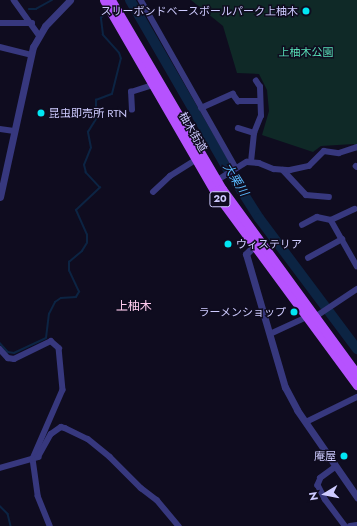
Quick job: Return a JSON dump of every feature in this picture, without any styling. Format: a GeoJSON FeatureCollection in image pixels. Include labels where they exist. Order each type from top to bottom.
{"type":"FeatureCollection","features":[{"type":"Feature","properties":{"kind":"main road","name":"柚木街道"},"geometry":{"type":"LineString","coordinates":[[104,0],[196,160],[256,243],[314,315],[357,374]]}},
{"type":"Feature","properties":{"kind":"main road","name":"柚木街道"},"geometry":{"type":"LineString","coordinates":[[111,0],[220,178],[256,243]]}},
{"type":"Feature","properties":{"kind":"main road","name":"柚木街道"},"geometry":{"type":"LineString","coordinates":[[314,315],[357,385]]}},
{"type":"Feature","properties":{"kind":"street"},"geometry":{"type":"LineString","coordinates":[[14,0],[32,23],[39,35]]}},
{"type":"Feature","properties":{"kind":"street"},"geometry":{"type":"LineString","coordinates":[[0,197],[2,180],[30,54],[39,35],[70,0]]}},
{"type":"Feature","properties":{"kind":"street"},"geometry":{"type":"LineString","coordinates":[[141,0],[235,169]]}},
{"type":"Feature","properties":{"kind":"street"},"geometry":{"type":"LineString","coordinates":[[0,23],[32,23]]}},
{"type":"Feature","properties":{"kind":"street"},"geometry":{"type":"LineString","coordinates":[[0,47],[30,54]]}},
{"type":"Feature","properties":{"kind":"street"},"geometry":{"type":"LineString","coordinates":[[251,162],[254,133],[260,120],[260,87],[256,81]]}},
{"type":"Feature","properties":{"kind":"street"},"geometry":{"type":"LineString","coordinates":[[132,110],[130,92],[152,85]]}},
{"type":"Feature","properties":{"kind":"street"},"geometry":{"type":"LineString","coordinates":[[201,108],[233,94],[238,102],[260,101]]}},
{"type":"Feature","properties":{"kind":"street"},"geometry":{"type":"LineString","coordinates":[[238,128],[254,133]]}},
{"type":"Feature","properties":{"kind":"street"},"geometry":{"type":"LineString","coordinates":[[0,129],[14,130]]}},
{"type":"Feature","properties":{"kind":"street"},"geometry":{"type":"LineString","coordinates":[[220,178],[251,162],[268,168],[283,170],[309,166],[324,152],[338,153],[357,147]]}},
{"type":"Feature","properties":{"kind":"street"},"geometry":{"type":"LineString","coordinates":[[153,192],[170,176],[196,160]]}},
{"type":"Feature","properties":{"kind":"street"},"geometry":{"type":"LineString","coordinates":[[283,170],[306,195],[329,197]]}},
{"type":"Feature","properties":{"kind":"street"},"geometry":{"type":"LineString","coordinates":[[302,225],[317,216],[332,220],[356,209]]}},
{"type":"Feature","properties":{"kind":"street"},"geometry":{"type":"LineString","coordinates":[[332,220],[357,266]]}},
{"type":"Feature","properties":{"kind":"street"},"geometry":{"type":"LineString","coordinates":[[308,258],[342,239]]}},
{"type":"Feature","properties":{"kind":"street"},"geometry":{"type":"LineString","coordinates":[[256,243],[246,254],[285,387],[306,422],[357,496]]}},
{"type":"Feature","properties":{"kind":"street"},"geometry":{"type":"LineString","coordinates":[[270,334],[314,315],[357,289]]}},
{"type":"Feature","properties":{"kind":"street"},"geometry":{"type":"LineString","coordinates":[[0,349],[8,358],[14,359],[51,341],[59,348],[63,390],[33,459],[38,496],[50,526]]}},
{"type":"Feature","properties":{"kind":"street"},"geometry":{"type":"LineString","coordinates":[[306,422],[357,397]]}},
{"type":"Feature","properties":{"kind":"street"},"geometry":{"type":"LineString","coordinates":[[0,468],[38,457],[56,430],[61,428],[74,431],[88,438],[110,457],[141,488],[157,500],[178,526]]}},
{"type":"Feature","properties":{"kind":"street"},"geometry":{"type":"LineString","coordinates":[[336,467],[321,478],[318,485],[325,499],[345,526]]}},
{"type":"Feature","properties":{"kind":"street"},"geometry":{"type":"LineString","coordinates":[[350,526],[357,525]]}},
{"type":"Feature","properties":{"kind":"green space","name":"上柚木公園"},"geometry":{"type":"Polygon","coordinates":[[[191,0],[357,0],[357,152],[354,144],[321,146],[313,152],[262,135],[269,111],[267,90],[259,74],[237,73],[223,26],[191,0]]]}},
{"type":"Feature","properties":{"kind":"waterway"},"geometry":{"type":"LineString","coordinates":[[29,9],[36,9],[52,0]]}},
{"type":"Feature","properties":{"kind":"waterway","name":"大栗川"},"geometry":{"type":"LineString","coordinates":[[130,0],[227,168],[259,218],[357,349]]}},
{"type":"Feature","properties":{"kind":"waterway"},"geometry":{"type":"LineString","coordinates":[[0,343],[8,352],[14,353],[46,338],[49,314],[55,302],[61,298],[76,297],[79,292],[69,271],[69,262],[82,251],[87,243],[87,235],[76,210],[100,188],[86,173],[84,165],[91,148],[88,132],[96,119],[96,100],[112,94],[121,59],[119,53],[103,35],[101,18],[105,13]]}},
{"type":"Feature","properties":{"kind":"waterway"},"geometry":{"type":"LineString","coordinates":[[0,506],[8,514],[11,526]]}},
{"type":"Feature","properties":{"kind":"place","name":"スリーボンドベースボールパーク上柚木"},"geometry":{"type":"Point","coordinates":[306,11]}},
{"type":"Feature","properties":{"kind":"place","name":"昆虫即売所 RTN"},"geometry":{"type":"Point","coordinates":[41,113]}},
{"type":"Feature","properties":{"kind":"place","name":"ウィステリア"},"geometry":{"type":"Point","coordinates":[228,244]}},
{"type":"Feature","properties":{"kind":"place","name":"ラーメンショップ"},"geometry":{"type":"Point","coordinates":[294,312]}},
{"type":"Feature","properties":{"kind":"place","name":"庵屋"},"geometry":{"type":"Point","coordinates":[344,456]}},
{"type":"Feature","properties":{"kind":"district","name":"上柚木"},"geometry":{"type":"Point","coordinates":[134,307]}}]}
